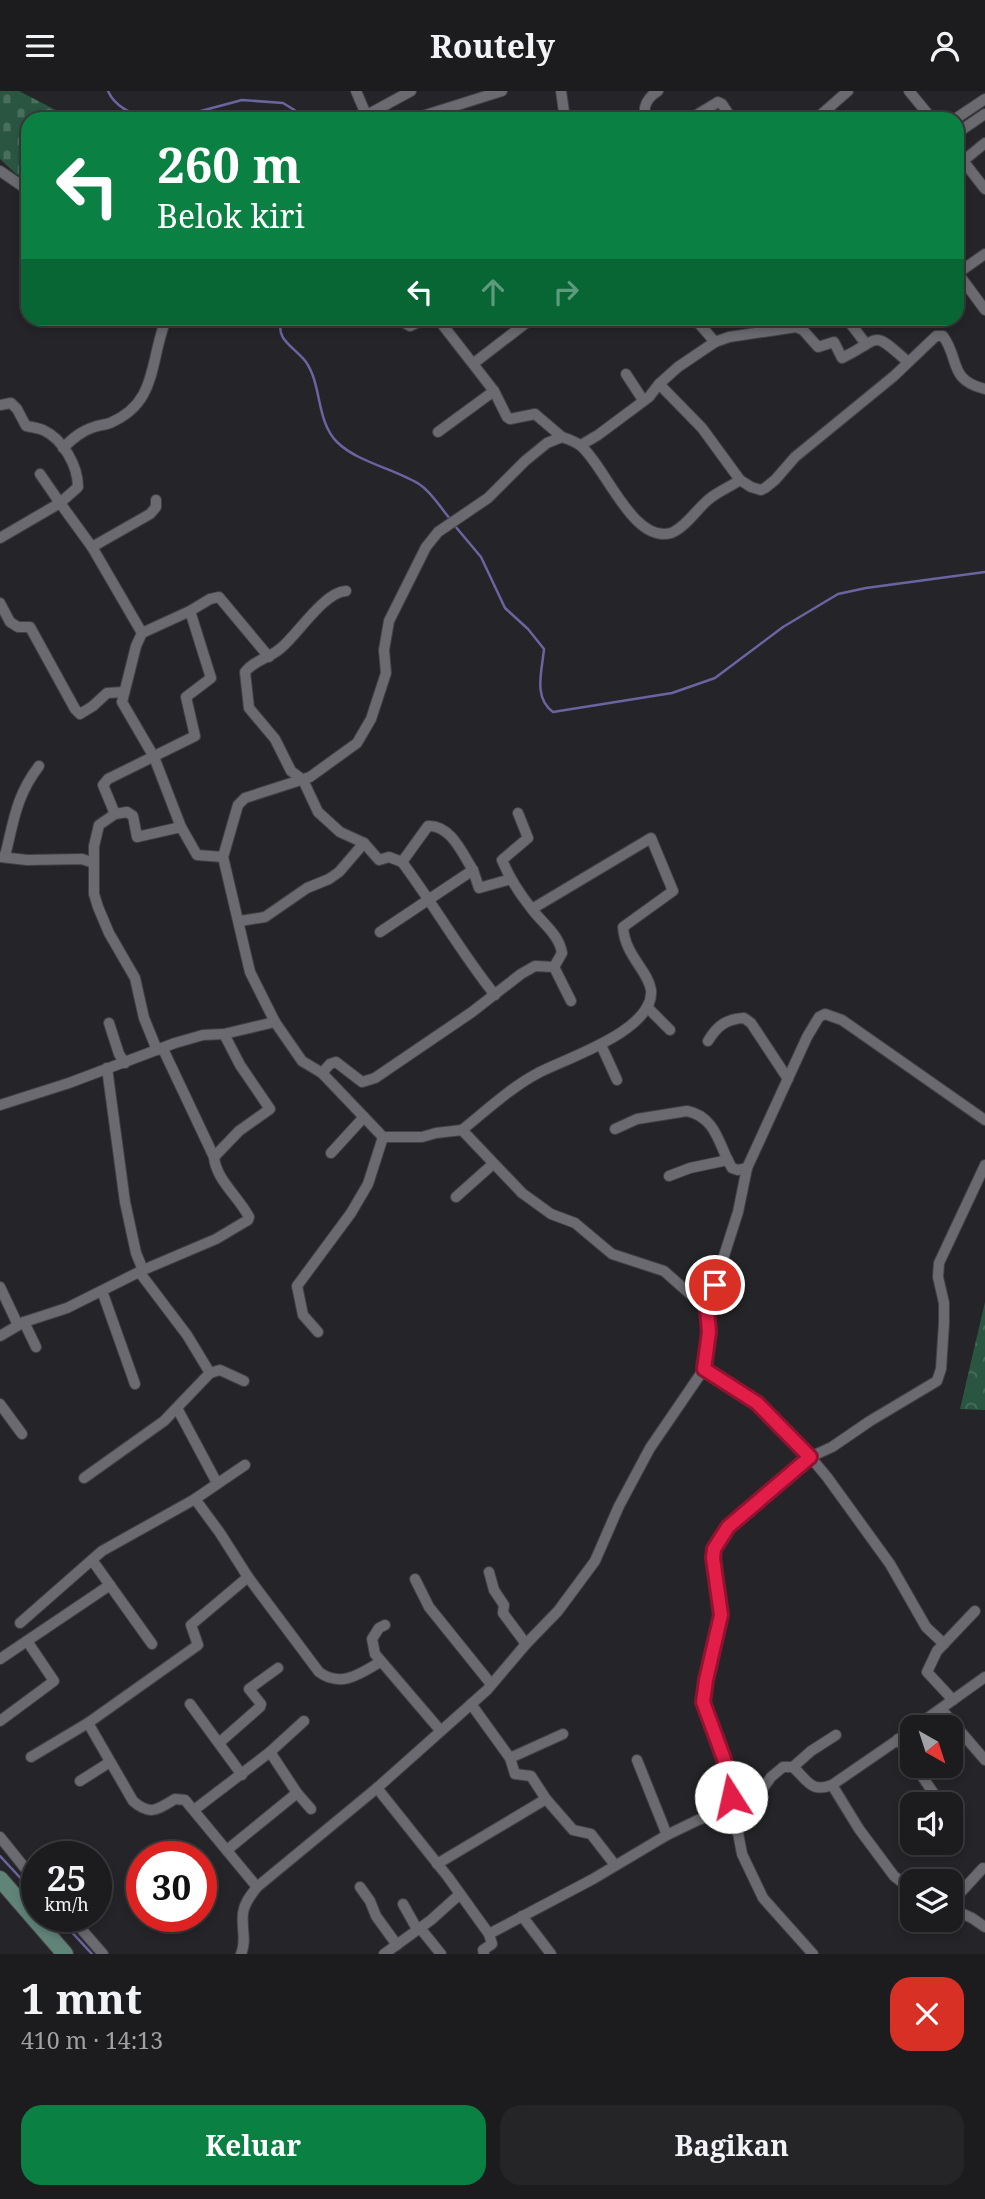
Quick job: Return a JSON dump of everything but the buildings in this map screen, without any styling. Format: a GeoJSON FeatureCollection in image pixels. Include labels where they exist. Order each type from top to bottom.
{"type":"FeatureCollection","features":[{"type":"Feature","properties":{"kind":"main road"},"geometry":{"type":"LineString","coordinates":[[0,1879],[19,1895],[65,1954]]}},
{"type":"Feature","properties":{"kind":"street"},"geometry":{"type":"LineString","coordinates":[[356,91],[366,112]]}},
{"type":"Feature","properties":{"kind":"street"},"geometry":{"type":"LineString","coordinates":[[376,112],[411,91]]}},
{"type":"Feature","properties":{"kind":"street"},"geometry":{"type":"LineString","coordinates":[[435,112],[502,91]]}},
{"type":"Feature","properties":{"kind":"street"},"geometry":{"type":"LineString","coordinates":[[561,91],[564,112]]}},
{"type":"Feature","properties":{"kind":"street"},"geometry":{"type":"LineString","coordinates":[[646,112],[645,105],[650,96],[658,91]]}},
{"type":"Feature","properties":{"kind":"street"},"geometry":{"type":"LineString","coordinates":[[827,91],[834,103]]}},
{"type":"Feature","properties":{"kind":"street"},"geometry":{"type":"LineString","coordinates":[[824,112],[848,91]]}},
{"type":"Feature","properties":{"kind":"street"},"geometry":{"type":"LineString","coordinates":[[909,91],[926,112]]}},
{"type":"Feature","properties":{"kind":"street"},"geometry":{"type":"LineString","coordinates":[[964,113],[985,99]]}},
{"type":"Feature","properties":{"kind":"street"},"geometry":{"type":"LineString","coordinates":[[702,112],[718,102],[727,112]]}},
{"type":"Feature","properties":{"kind":"street"},"geometry":{"type":"LineString","coordinates":[[964,128],[985,114]]}},
{"type":"Feature","properties":{"kind":"street"},"geometry":{"type":"LineString","coordinates":[[964,155],[985,143]]}},
{"type":"Feature","properties":{"kind":"street"},"geometry":{"type":"LineString","coordinates":[[964,162],[985,189]]}},
{"type":"Feature","properties":{"kind":"street"},"geometry":{"type":"LineString","coordinates":[[0,171],[21,185]]}},
{"type":"Feature","properties":{"kind":"street"},"geometry":{"type":"LineString","coordinates":[[964,269],[985,254]]}},
{"type":"Feature","properties":{"kind":"street"},"geometry":{"type":"LineString","coordinates":[[964,281],[985,310]]}},
{"type":"Feature","properties":{"kind":"street"},"geometry":{"type":"LineString","coordinates":[[63,449],[76,435],[91,427],[109,423],[130,411],[144,396],[162,326]]}},
{"type":"Feature","properties":{"kind":"street"},"geometry":{"type":"LineString","coordinates":[[444,326],[494,391],[509,418],[535,414],[562,437],[581,445],[634,517],[653,532],[669,534],[678,529],[707,501],[740,480]]}},
{"type":"Feature","properties":{"kind":"street"},"geometry":{"type":"LineString","coordinates":[[474,363],[522,326]]}},
{"type":"Feature","properties":{"kind":"street"},"geometry":{"type":"LineString","coordinates":[[701,326],[715,342]]}},
{"type":"Feature","properties":{"kind":"street"},"geometry":{"type":"LineString","coordinates":[[852,326],[866,344]]}},
{"type":"Feature","properties":{"kind":"street"},"geometry":{"type":"LineString","coordinates":[[581,445],[598,436],[653,393],[678,367],[715,342],[729,337],[789,327],[803,330],[818,347],[834,342],[842,358],[874,340],[883,341],[908,362]]}},
{"type":"Feature","properties":{"kind":"street"},"geometry":{"type":"LineString","coordinates":[[659,384],[702,428],[740,480],[761,490],[775,481],[794,457],[828,432],[936,336],[943,336],[950,346],[960,376],[985,389]]}},
{"type":"Feature","properties":{"kind":"street"},"geometry":{"type":"LineString","coordinates":[[626,374],[643,400]]}},
{"type":"Feature","properties":{"kind":"street"},"geometry":{"type":"LineString","coordinates":[[438,432],[494,391]]}},
{"type":"Feature","properties":{"kind":"street"},"geometry":{"type":"LineString","coordinates":[[0,405],[11,403],[26,426],[45,430],[73,463],[78,477],[78,487],[61,503],[0,538]]}},
{"type":"Feature","properties":{"kind":"street"},"geometry":{"type":"LineString","coordinates":[[532,909],[651,838],[673,891],[625,924],[623,930],[629,952],[651,989],[647,1007],[640,1017],[601,1045],[540,1073],[514,1089],[462,1130],[449,1130],[422,1137],[383,1137],[322,1073],[302,1061],[275,1023],[250,972],[223,857],[240,801],[303,780],[357,743],[371,719],[386,673],[384,650],[389,621],[426,547],[438,532],[488,498],[547,443],[562,437]]}},
{"type":"Feature","properties":{"kind":"street"},"geometry":{"type":"LineString","coordinates":[[40,474],[92,547],[142,633],[122,702],[153,757],[181,827],[197,855],[223,857]]}},
{"type":"Feature","properties":{"kind":"street"},"geometry":{"type":"LineString","coordinates":[[92,547],[150,514],[156,507],[156,500]]}},
{"type":"Feature","properties":{"kind":"street"},"geometry":{"type":"LineString","coordinates":[[346,591],[335,593],[280,650],[245,672],[249,708],[275,739],[291,771],[303,780],[318,812],[327,822],[344,835],[365,843],[379,860],[389,857],[402,862],[429,898],[471,966],[495,995]]}},
{"type":"Feature","properties":{"kind":"street"},"geometry":{"type":"LineString","coordinates":[[142,633],[219,597],[269,657]]}},
{"type":"Feature","properties":{"kind":"street"},"geometry":{"type":"LineString","coordinates":[[0,603],[10,622],[18,627],[30,627],[75,709],[80,713],[93,706],[107,693],[124,692]]}},
{"type":"Feature","properties":{"kind":"street"},"geometry":{"type":"LineString","coordinates":[[115,814],[103,785],[113,775],[195,736],[186,697],[211,678],[190,611]]}},
{"type":"Feature","properties":{"kind":"street"},"geometry":{"type":"LineString","coordinates":[[40,766],[28,781],[18,801],[3,857],[27,860],[82,859],[94,863]]}},
{"type":"Feature","properties":{"kind":"street"},"geometry":{"type":"LineString","coordinates":[[0,1336],[21,1323],[67,1308],[216,1239],[249,1219],[246,1210],[214,1165],[214,1157],[144,1018],[135,978],[99,910],[94,894],[97,829],[102,822],[115,814],[130,812],[139,838],[181,827]]}},
{"type":"Feature","properties":{"kind":"street"},"geometry":{"type":"LineString","coordinates":[[518,813],[528,838],[502,860],[511,879],[561,945],[562,953],[554,967]]}},
{"type":"Feature","properties":{"kind":"street"},"geometry":{"type":"LineString","coordinates":[[402,862],[422,832],[430,825],[447,832],[472,870],[479,888],[511,879]]}},
{"type":"Feature","properties":{"kind":"street"},"geometry":{"type":"LineString","coordinates":[[240,921],[265,917],[307,888],[329,879],[339,872],[365,843]]}},
{"type":"Feature","properties":{"kind":"street"},"geometry":{"type":"LineString","coordinates":[[380,932],[472,870]]}},
{"type":"Feature","properties":{"kind":"street"},"geometry":{"type":"LineString","coordinates":[[322,1073],[330,1064],[341,1063],[362,1082],[366,1082],[416,1051],[495,995],[506,984],[535,966],[554,967]]}},
{"type":"Feature","properties":{"kind":"street"},"geometry":{"type":"LineString","coordinates":[[554,967],[571,1000]]}},
{"type":"Feature","properties":{"kind":"street"},"geometry":{"type":"LineString","coordinates":[[647,1007],[670,1030]]}},
{"type":"Feature","properties":{"kind":"street"},"geometry":{"type":"LineString","coordinates":[[241,1954],[244,1947],[242,1914],[246,1901],[257,1887],[471,1704],[558,1611],[595,1561],[650,1448],[704,1369],[709,1332],[707,1309],[738,1212],[747,1168],[807,1037],[819,1017],[825,1014],[842,1020],[985,1120]]}},
{"type":"Feature","properties":{"kind":"street"},"geometry":{"type":"LineString","coordinates":[[708,1041],[717,1027],[732,1019],[744,1018],[751,1023],[788,1079]]}},
{"type":"Feature","properties":{"kind":"street"},"geometry":{"type":"LineString","coordinates":[[109,1023],[116,1047],[125,1063]]}},
{"type":"Feature","properties":{"kind":"street"},"geometry":{"type":"LineString","coordinates":[[0,1105],[203,1035],[224,1034],[275,1023]]}},
{"type":"Feature","properties":{"kind":"street"},"geometry":{"type":"LineString","coordinates":[[214,1157],[239,1131],[270,1109],[244,1072],[224,1034]]}},
{"type":"Feature","properties":{"kind":"street"},"geometry":{"type":"LineString","coordinates":[[601,1045],[617,1080]]}},
{"type":"Feature","properties":{"kind":"street"},"geometry":{"type":"LineString","coordinates":[[107,1068],[125,1202],[142,1271],[210,1373]]}},
{"type":"Feature","properties":{"kind":"street"},"geometry":{"type":"LineString","coordinates":[[615,1129],[637,1119],[694,1112],[717,1133],[734,1170],[747,1168]]}},
{"type":"Feature","properties":{"kind":"street"},"geometry":{"type":"LineString","coordinates":[[331,1153],[364,1117]]}},
{"type":"Feature","properties":{"kind":"street"},"geometry":{"type":"LineString","coordinates":[[462,1130],[522,1193],[551,1214],[576,1223],[612,1254],[664,1271],[707,1309]]}},
{"type":"Feature","properties":{"kind":"street"},"geometry":{"type":"LineString","coordinates":[[318,1332],[303,1315],[297,1286],[351,1213],[368,1184],[383,1137]]}},
{"type":"Feature","properties":{"kind":"street"},"geometry":{"type":"LineString","coordinates":[[669,1176],[690,1168],[728,1160]]}},
{"type":"Feature","properties":{"kind":"street"},"geometry":{"type":"LineString","coordinates":[[456,1196],[493,1164]]}},
{"type":"Feature","properties":{"kind":"street"},"geometry":{"type":"LineString","coordinates":[[813,1954],[763,1898],[742,1854],[724,1759],[703,1702],[721,1615],[714,1549],[728,1527],[810,1457],[832,1447],[870,1420],[932,1385],[939,1377],[944,1303],[938,1277],[939,1263],[985,1165]]}},
{"type":"Feature","properties":{"kind":"street"},"geometry":{"type":"LineString","coordinates":[[0,1287],[36,1347]]}},
{"type":"Feature","properties":{"kind":"street"},"geometry":{"type":"LineString","coordinates":[[102,1291],[135,1384]]}},
{"type":"Feature","properties":{"kind":"street"},"geometry":{"type":"LineString","coordinates":[[704,1369],[757,1403],[810,1457],[890,1564],[926,1627],[944,1644]]}},
{"type":"Feature","properties":{"kind":"street"},"geometry":{"type":"LineString","coordinates":[[85,1479],[143,1438],[177,1408],[210,1373],[220,1370],[244,1381]]}},
{"type":"Feature","properties":{"kind":"street"},"geometry":{"type":"LineString","coordinates":[[0,1404],[22,1434]]}},
{"type":"Feature","properties":{"kind":"street"},"geometry":{"type":"LineString","coordinates":[[177,1408],[217,1483]]}},
{"type":"Feature","properties":{"kind":"street"},"geometry":{"type":"LineString","coordinates":[[20,1623],[102,1551],[195,1499],[245,1465]]}},
{"type":"Feature","properties":{"kind":"street"},"geometry":{"type":"LineString","coordinates":[[195,1499],[247,1577],[319,1672],[329,1679],[338,1680],[355,1676],[380,1662]]}},
{"type":"Feature","properties":{"kind":"street"},"geometry":{"type":"LineString","coordinates":[[92,1560],[152,1644]]}},
{"type":"Feature","properties":{"kind":"street"},"geometry":{"type":"LineString","coordinates":[[489,1572],[504,1605],[503,1613],[526,1644]]}},
{"type":"Feature","properties":{"kind":"street"},"geometry":{"type":"LineString","coordinates":[[30,1757],[88,1723],[198,1645],[191,1625],[247,1577]]}},
{"type":"Feature","properties":{"kind":"street"},"geometry":{"type":"LineString","coordinates":[[415,1579],[429,1607],[491,1684]]}},
{"type":"Feature","properties":{"kind":"street"},"geometry":{"type":"LineString","coordinates":[[0,1659],[110,1585]]}},
{"type":"Feature","properties":{"kind":"street"},"geometry":{"type":"LineString","coordinates":[[953,1700],[928,1672],[937,1651],[975,1611]]}},
{"type":"Feature","properties":{"kind":"street"},"geometry":{"type":"LineString","coordinates":[[385,1625],[379,1628],[372,1639],[375,1654],[440,1730]]}},
{"type":"Feature","properties":{"kind":"street"},"geometry":{"type":"LineString","coordinates":[[0,1721],[54,1681],[27,1641]]}},
{"type":"Feature","properties":{"kind":"street"},"geometry":{"type":"LineString","coordinates":[[219,1744],[260,1707],[249,1689],[278,1668]]}},
{"type":"Feature","properties":{"kind":"street"},"geometry":{"type":"LineString","coordinates":[[934,1715],[985,1677]]}},
{"type":"Feature","properties":{"kind":"street"},"geometry":{"type":"LineString","coordinates":[[190,1704],[242,1775]]}},
{"type":"Feature","properties":{"kind":"street"},"geometry":{"type":"LineString","coordinates":[[471,1704],[510,1758],[515,1774],[531,1776],[546,1799],[573,1830],[591,1834],[615,1865]]}},
{"type":"Feature","properties":{"kind":"street"},"geometry":{"type":"LineString","coordinates":[[942,1710],[985,1760]]}},
{"type":"Feature","properties":{"kind":"street"},"geometry":{"type":"LineString","coordinates":[[194,1810],[242,1775],[304,1721]]}},
{"type":"Feature","properties":{"kind":"street"},"geometry":{"type":"LineString","coordinates":[[88,1723],[132,1801],[142,1808],[157,1810],[175,1799],[185,1800],[257,1887]]}},
{"type":"Feature","properties":{"kind":"street"},"geometry":{"type":"LineString","coordinates":[[510,1758],[563,1734]]}},
{"type":"Feature","properties":{"kind":"street"},"geometry":{"type":"LineString","coordinates":[[489,1934],[667,1835],[698,1820],[734,1809],[757,1797],[771,1777],[783,1767],[793,1767],[836,1735]]}},
{"type":"Feature","properties":{"kind":"street"},"geometry":{"type":"LineString","coordinates":[[793,1767],[820,1790],[832,1785],[898,1739],[900,1742]]}},
{"type":"Feature","properties":{"kind":"street"},"geometry":{"type":"LineString","coordinates":[[270,1752],[311,1809]]}},
{"type":"Feature","properties":{"kind":"street"},"geometry":{"type":"LineString","coordinates":[[637,1760],[667,1835]]}},
{"type":"Feature","properties":{"kind":"street"},"geometry":{"type":"LineString","coordinates":[[80,1781],[110,1762]]}},
{"type":"Feature","properties":{"kind":"street"},"geometry":{"type":"LineString","coordinates":[[832,1785],[859,1829],[900,1881]]}},
{"type":"Feature","properties":{"kind":"street"},"geometry":{"type":"LineString","coordinates":[[377,1787],[489,1934],[492,1944],[484,1950],[484,1954]]}},
{"type":"Feature","properties":{"kind":"street"},"geometry":{"type":"LineString","coordinates":[[227,1850],[297,1793]]}},
{"type":"Feature","properties":{"kind":"street"},"geometry":{"type":"LineString","coordinates":[[437,1864],[546,1799]]}},
{"type":"Feature","properties":{"kind":"street"},"geometry":{"type":"LineString","coordinates":[[1,1842],[21,1867]]}},
{"type":"Feature","properties":{"kind":"street"},"geometry":{"type":"LineString","coordinates":[[963,1891],[983,1867]]}},
{"type":"Feature","properties":{"kind":"street"},"geometry":{"type":"LineString","coordinates":[[360,1887],[376,1916],[397,1945]]}},
{"type":"Feature","properties":{"kind":"street"},"geometry":{"type":"LineString","coordinates":[[384,1954],[460,1894]]}},
{"type":"Feature","properties":{"kind":"street"},"geometry":{"type":"LineString","coordinates":[[403,1904],[419,1929],[441,1954]]}},
{"type":"Feature","properties":{"kind":"street"},"geometry":{"type":"LineString","coordinates":[[963,1913],[985,1927]]}},
{"type":"Feature","properties":{"kind":"street"},"geometry":{"type":"LineString","coordinates":[[522,1916],[551,1954]]}},
{"type":"Feature","properties":{"kind":"street"},"geometry":{"type":"LineString","coordinates":[[84,1932],[103,1954]]}},
{"type":"Feature","properties":{"kind":"green space"},"geometry":{"type":"Polygon","coordinates":[[[0,91],[19,91],[60,112],[21,112],[21,177],[0,159],[0,91]]]}},
{"type":"Feature","properties":{"kind":"green space"},"geometry":{"type":"Polygon","coordinates":[[[985,1302],[985,1410],[960,1409],[985,1302]]]}},
{"type":"Feature","properties":{"kind":"waterway"},"geometry":{"type":"LineString","coordinates":[[108,91],[111,97],[129,112]]}},
{"type":"Feature","properties":{"kind":"waterway"},"geometry":{"type":"LineString","coordinates":[[197,112],[242,100],[283,103],[298,112]]}},
{"type":"Feature","properties":{"kind":"waterway"},"geometry":{"type":"LineString","coordinates":[[280,326],[283,338],[311,371],[322,414],[337,442],[355,455],[424,487],[451,520]]}},
{"type":"Feature","properties":{"kind":"waterway"},"geometry":{"type":"LineString","coordinates":[[455,526],[481,557],[505,608],[528,629],[544,649],[541,692],[553,712],[672,693],[715,678],[783,627],[838,594],[985,572]]}},
{"type":"Feature","properties":{"kind":"waterway"},"geometry":{"type":"LineString","coordinates":[[0,1856],[21,1879]]}},
{"type":"Feature","properties":{"kind":"waterway"},"geometry":{"type":"LineString","coordinates":[[72,1932],[92,1954]]}},
{"type":"Feature","properties":{"kind":"route"},"geometry":{"type":"LineString","coordinates":[[715,1285],[707,1309],[709,1332],[704,1369],[733,1385],[757,1403],[810,1457],[728,1527],[714,1549],[715,1580],[721,1615],[703,1702],[724,1759],[731,1797]]}}]}
